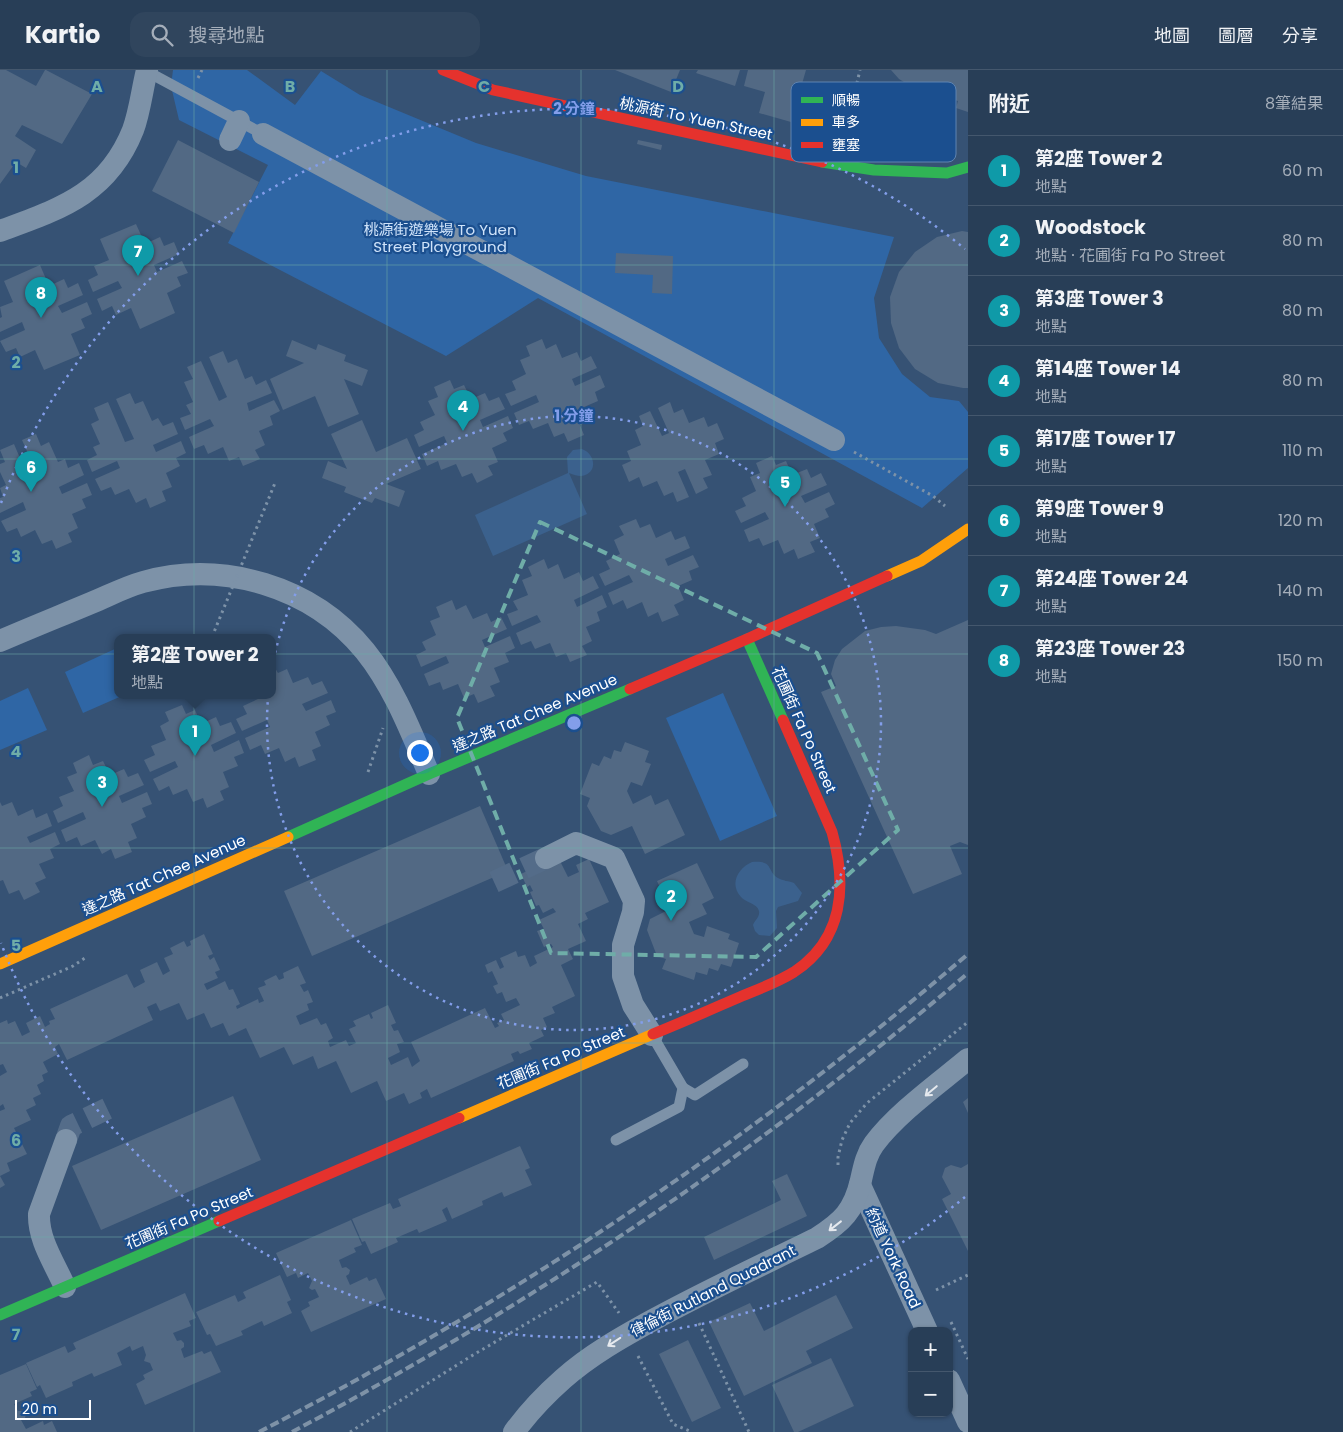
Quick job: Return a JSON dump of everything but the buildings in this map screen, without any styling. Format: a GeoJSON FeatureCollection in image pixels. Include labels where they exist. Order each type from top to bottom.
{"type":"FeatureCollection","features":[{"type":"Feature","properties":{"kind":"street","name":"桃源街 To Yuen Street"},"geometry":{"type":"LineString","coordinates":[[443,70],[493,90],[791,155]]}},
{"type":"Feature","properties":{"kind":"street"},"geometry":{"type":"LineString","coordinates":[[0,231],[70,204],[102,177],[120,154],[133,129],[146,71]]}},
{"type":"Feature","properties":{"kind":"street"},"geometry":{"type":"LineString","coordinates":[[264,134],[834,440]]}},
{"type":"Feature","properties":{"kind":"street","name":"桃源街 To Yuen Street"},"geometry":{"type":"LineString","coordinates":[[823,162],[874,170],[947,173],[968,167]]}},
{"type":"Feature","properties":{"kind":"street"},"geometry":{"type":"LineString","coordinates":[[947,173],[959,181]]}},
{"type":"Feature","properties":{"kind":"street","name":"達之路 Tat Chee Avenue"},"geometry":{"type":"LineString","coordinates":[[0,964],[429,774],[747,638],[921,561],[968,529]]}},
{"type":"Feature","properties":{"kind":"street"},"geometry":{"type":"LineString","coordinates":[[0,641],[142,582],[177,575],[212,574],[247,578],[280,589],[312,604],[340,625],[364,650],[389,688],[429,774]]}},
{"type":"Feature","properties":{"kind":"street","name":"花圃街 Fa Po Street"},"geometry":{"type":"LineString","coordinates":[[0,1315],[652,1036],[787,976],[802,966],[824,941],[833,925],[842,892],[840,860],[832,832],[747,638]]}},
{"type":"Feature","properties":{"kind":"street"},"geometry":{"type":"LineString","coordinates":[[546,858],[576,844],[614,858],[634,900],[633,912],[623,945],[623,976],[633,1005],[652,1036]]}},
{"type":"Feature","properties":{"kind":"street","name":"律倫街 Rutland Quadrant"},"geometry":{"type":"LineString","coordinates":[[514,1432],[523,1420],[563,1379],[594,1355],[627,1334],[690,1300],[817,1238],[836,1226],[855,1201],[865,1160],[873,1145],[902,1115],[968,1060]]}},
{"type":"Feature","properties":{"kind":"street"},"geometry":{"type":"LineString","coordinates":[[65,1287],[41,1236],[39,1214],[66,1140]]}},
{"type":"Feature","properties":{"kind":"street","name":"約道 York Road"},"geometry":{"type":"LineString","coordinates":[[860,1185],[925,1327]]}},
{"type":"Feature","properties":{"kind":"street"},"geometry":{"type":"LineString","coordinates":[[953,1389],[968,1422]]}},
{"type":"Feature","properties":{"kind":"lane"},"geometry":{"type":"LineString","coordinates":[[146,71],[234,130],[264,134]]}},
{"type":"Feature","properties":{"kind":"lane"},"geometry":{"type":"LineString","coordinates":[[652,1036],[683,1088],[696,1095],[743,1064]]}},
{"type":"Feature","properties":{"kind":"lane"},"geometry":{"type":"LineString","coordinates":[[616,1140],[679,1106],[683,1088]]}},
{"type":"Feature","properties":{"kind":"path"},"geometry":{"type":"LineString","coordinates":[[834,440],[933,496],[945,506]]}},
{"type":"Feature","properties":{"kind":"path"},"geometry":{"type":"LineString","coordinates":[[213,634],[275,483]]}},
{"type":"Feature","properties":{"kind":"path"},"geometry":{"type":"LineString","coordinates":[[226,598],[234,599]]}},
{"type":"Feature","properties":{"kind":"path"},"geometry":{"type":"LineString","coordinates":[[367,776],[385,722]]}},
{"type":"Feature","properties":{"kind":"path"},"geometry":{"type":"LineString","coordinates":[[838,1167],[842,1140],[850,1123],[867,1104],[968,1022]]}},
{"type":"Feature","properties":{"kind":"path"},"geometry":{"type":"LineString","coordinates":[[932,1282],[936,1290],[968,1275]]}},
{"type":"Feature","properties":{"kind":"path"},"geometry":{"type":"LineString","coordinates":[[350,1432],[473,1355],[598,1282],[621,1316]]}},
{"type":"Feature","properties":{"kind":"path"},"geometry":{"type":"LineString","coordinates":[[697,1318],[749,1432]]}},
{"type":"Feature","properties":{"kind":"path"},"geometry":{"type":"LineString","coordinates":[[636,1351],[673,1424],[692,1432]]}},
{"type":"Feature","properties":{"kind":"highlighted area"},"geometry":{"type":"Polygon","coordinates":[[[540,522],[817,653],[898,830],[756,957],[551,953],[457,718],[540,522]]]}},
{"type":"Feature","properties":{"kind":"green space","name":"桃源街遊樂場 To Yuen Street Playground"},"geometry":{"type":"Polygon","coordinates":[[[173,70],[247,70],[295,105],[321,71],[360,95],[476,143],[586,176],[894,237],[874,298],[879,338],[902,374],[930,397],[959,401],[968,412],[968,468],[922,508],[538,298],[446,356],[228,243],[268,165],[179,120],[171,86],[173,70]]]}},
{"type":"Feature","properties":{"kind":"green space"},"geometry":{"type":"Polygon","coordinates":[[[114,649],[115,699],[83,713],[65,672],[114,649]]]}},
{"type":"Feature","properties":{"kind":"green space"},"geometry":{"type":"Polygon","coordinates":[[[28,688],[47,730],[0,750],[0,701],[28,688]]]}},
{"type":"Feature","properties":{"kind":"green space"},"geometry":{"type":"Polygon","coordinates":[[[723,693],[777,816],[720,841],[666,718],[723,693]]]}},
{"type":"Feature","properties":{"kind":"shaded area"},"geometry":{"type":"Polygon","coordinates":[[[582,449],[592,459],[593,464],[590,472],[581,476],[569,473],[587,514],[493,556],[475,515],[568,473],[567,457],[573,450],[582,449]]]}},
{"type":"Feature","properties":{"kind":"shaded area"},"geometry":{"type":"Polygon","coordinates":[[[752,862],[767,864],[774,875],[782,880],[794,883],[802,893],[798,901],[778,907],[776,911],[777,928],[770,936],[759,935],[755,931],[753,925],[759,915],[758,908],[746,901],[737,892],[736,882],[739,872],[752,862]]]}},
{"type":"Feature","properties":{"kind":"tunnel"},"geometry":{"type":"LineString","coordinates":[[494,882],[546,858]]}},
{"type":"Feature","properties":{"kind":"tunnel"},"geometry":{"type":"LineString","coordinates":[[66,1140],[71,1126],[117,1104]]}},
{"type":"Feature","properties":{"kind":"railway"},"geometry":{"type":"LineString","coordinates":[[259,1432],[446,1328],[538,1272],[627,1214],[801,1089],[886,1023],[968,954]]}},
{"type":"Feature","properties":{"kind":"railway"},"geometry":{"type":"LineString","coordinates":[[292,1432],[382,1383],[470,1331],[642,1221],[726,1163],[808,1102],[889,1039],[968,973]]}},
{"type":"Feature","properties":{"kind":"traffic: fast"},"geometry":{"type":"LineString","coordinates":[[822,162],[874,170],[947,173],[968,167]]}},
{"type":"Feature","properties":{"kind":"traffic: fast"},"geometry":{"type":"LineString","coordinates":[[747,639],[783,720]]}},
{"type":"Feature","properties":{"kind":"traffic: fast"},"geometry":{"type":"LineString","coordinates":[[288,837],[429,774],[630,689]]}},
{"type":"Feature","properties":{"kind":"traffic: fast"},"geometry":{"type":"LineString","coordinates":[[0,1315],[219,1221]]}},
{"type":"Feature","properties":{"kind":"traffic: slow"},"geometry":{"type":"LineString","coordinates":[[887,576],[921,561],[968,529]]}},
{"type":"Feature","properties":{"kind":"traffic: slow"},"geometry":{"type":"LineString","coordinates":[[0,964],[288,837]]}},
{"type":"Feature","properties":{"kind":"traffic: slow"},"geometry":{"type":"LineString","coordinates":[[459,1118],[653,1034]]}},
{"type":"Feature","properties":{"kind":"traffic: jam"},"geometry":{"type":"LineString","coordinates":[[443,70],[493,90],[791,155]]}},
{"type":"Feature","properties":{"kind":"traffic: jam"},"geometry":{"type":"LineString","coordinates":[[630,689],[887,576]]}},
{"type":"Feature","properties":{"kind":"traffic: jam"},"geometry":{"type":"LineString","coordinates":[[653,1034],[782,979],[794,972],[811,959],[823,944],[832,927],[840,891],[837,852],[832,832],[783,720]]}},
{"type":"Feature","properties":{"kind":"traffic: jam"},"geometry":{"type":"LineString","coordinates":[[219,1221],[459,1118]]}},
{"type":"Feature","properties":{"kind":"place","name":"第24座 Tower 24"},"geometry":{"type":"Point","coordinates":[138,276]}},
{"type":"Feature","properties":{"kind":"place","name":"第23座 Tower 23"},"geometry":{"type":"Point","coordinates":[41,318]}},
{"type":"Feature","properties":{"kind":"place","name":"第14座 Tower 14"},"geometry":{"type":"Point","coordinates":[463,431]}},
{"type":"Feature","properties":{"kind":"place","name":"第9座 Tower 9"},"geometry":{"type":"Point","coordinates":[31,492]}},
{"type":"Feature","properties":{"kind":"place","name":"第17座 Tower 17"},"geometry":{"type":"Point","coordinates":[785,507]}},
{"type":"Feature","properties":{"kind":"place","name":"第2座 Tower 2"},"geometry":{"type":"Point","coordinates":[195,756]}},
{"type":"Feature","properties":{"kind":"place","name":"第3座 Tower 3"},"geometry":{"type":"Point","coordinates":[102,807]}},
{"type":"Feature","properties":{"kind":"place","name":"Woodstock"},"geometry":{"type":"Point","coordinates":[671,921]}}]}
